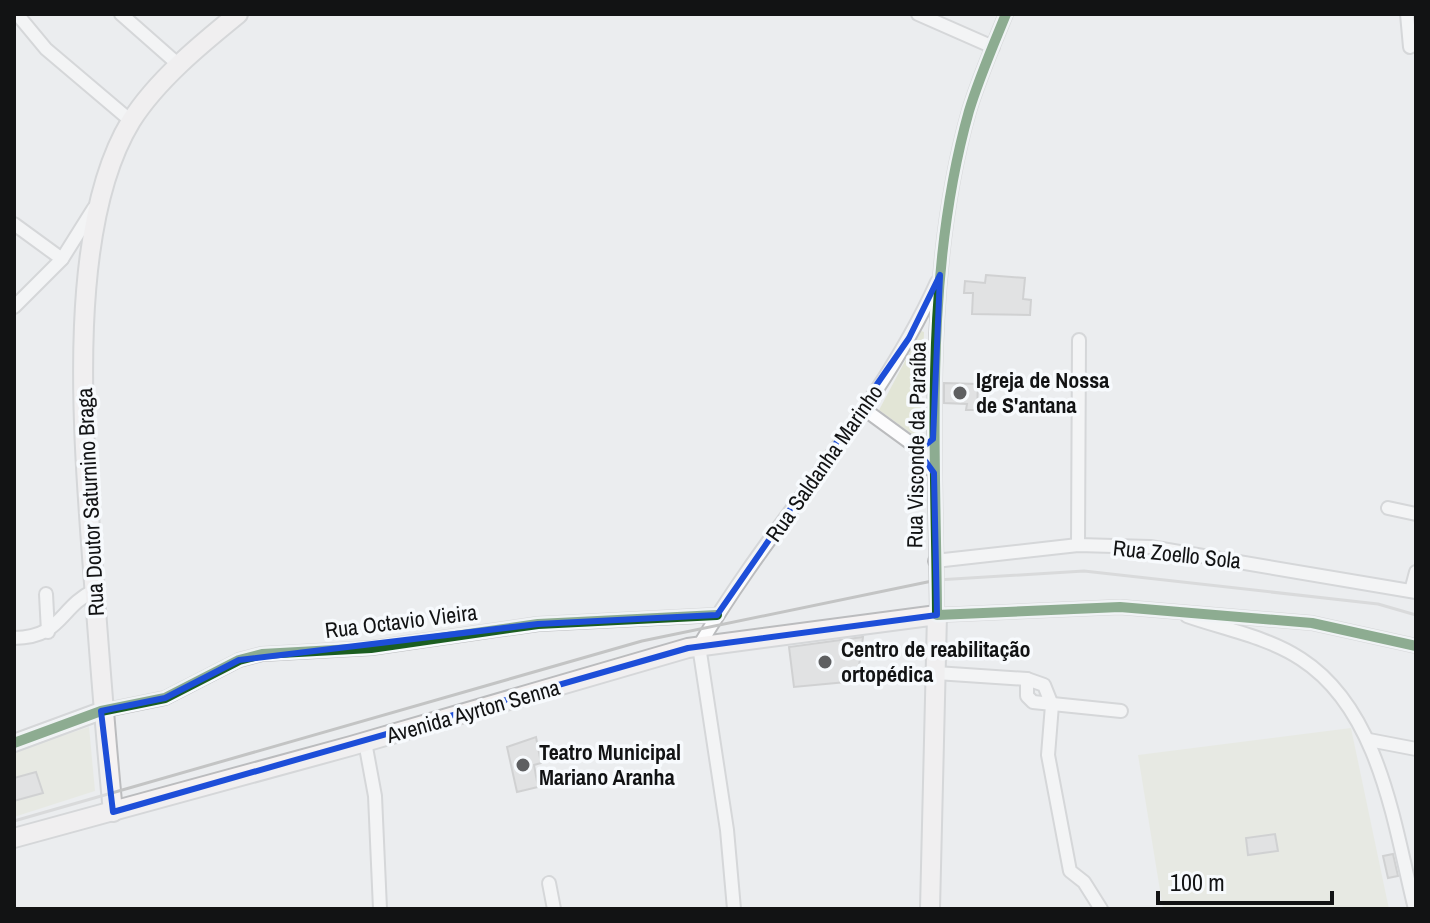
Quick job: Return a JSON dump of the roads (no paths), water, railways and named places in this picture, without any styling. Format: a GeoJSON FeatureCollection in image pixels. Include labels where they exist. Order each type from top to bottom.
{"type":"FeatureCollection","features":[{"type":"Feature","properties":{"kind":"main road"},"geometry":{"type":"LineString","coordinates":[[131,121],[180,66],[238,14]]}},
{"type":"Feature","properties":{"kind":"main road","name":"Rua Doutor Saturnino Braga"},"geometry":{"type":"LineString","coordinates":[[113,812],[101,711],[84,444],[85,332],[89,267],[103,193],[131,121]]}},
{"type":"Feature","properties":{"kind":"main road","name":"Avenida Ayrton Senna"},"geometry":{"type":"LineString","coordinates":[[14,838],[699,646],[937,615]]}},
{"type":"Feature","properties":{"kind":"main road","name":"Rua Visconde da Paraíba"},"geometry":{"type":"LineString","coordinates":[[930,909],[937,615]]}},
{"type":"Feature","properties":{"kind":"street"},"geometry":{"type":"LineString","coordinates":[[17,14],[46,49],[131,121]]}},
{"type":"Feature","properties":{"kind":"street"},"geometry":{"type":"LineString","coordinates":[[121,14],[180,66]]}},
{"type":"Feature","properties":{"kind":"street"},"geometry":{"type":"LineString","coordinates":[[918,14],[993,47]]}},
{"type":"Feature","properties":{"kind":"street"},"geometry":{"type":"LineString","coordinates":[[940,275],[963,136],[1006,14]]}},
{"type":"Feature","properties":{"kind":"street"},"geometry":{"type":"LineString","coordinates":[[1407,14],[1410,47]]}},
{"type":"Feature","properties":{"kind":"street"},"geometry":{"type":"LineString","coordinates":[[14,307],[62,259],[103,193]]}},
{"type":"Feature","properties":{"kind":"street"},"geometry":{"type":"LineString","coordinates":[[14,224],[62,259]]}},
{"type":"Feature","properties":{"kind":"street","name":"Rua Saldanha Marinho"},"geometry":{"type":"LineString","coordinates":[[699,646],[717,615],[864,409],[909,338],[940,275]]}},
{"type":"Feature","properties":{"kind":"street","name":"Rua Visconde da Paraíba"},"geometry":{"type":"LineString","coordinates":[[937,615],[933,439],[940,275]]}},
{"type":"Feature","properties":{"kind":"street"},"geometry":{"type":"LineString","coordinates":[[1078,545],[1079,340]]}},
{"type":"Feature","properties":{"kind":"street"},"geometry":{"type":"LineString","coordinates":[[864,409],[916,447],[934,473]]}},
{"type":"Feature","properties":{"kind":"street"},"geometry":{"type":"LineString","coordinates":[[916,447],[933,439]]}},
{"type":"Feature","properties":{"kind":"street"},"geometry":{"type":"LineString","coordinates":[[1388,508],[1416,514]]}},
{"type":"Feature","properties":{"kind":"street","name":"Rua Zoello Sola"},"geometry":{"type":"LineString","coordinates":[[935,561],[1078,545],[1150,547],[1414,592]]}},
{"type":"Feature","properties":{"kind":"street"},"geometry":{"type":"LineString","coordinates":[[1414,592],[1416,572]]}},
{"type":"Feature","properties":{"kind":"street"},"geometry":{"type":"LineString","coordinates":[[14,638],[48,632],[82,597],[95,590]]}},
{"type":"Feature","properties":{"kind":"street"},"geometry":{"type":"LineString","coordinates":[[46,594],[48,632]]}},
{"type":"Feature","properties":{"kind":"street"},"geometry":{"type":"LineString","coordinates":[[937,615],[1120,607],[1167,610],[1312,623],[1416,646]]}},
{"type":"Feature","properties":{"kind":"street"},"geometry":{"type":"LineString","coordinates":[[1167,610],[1284,649],[1301,659],[1345,700],[1369,740],[1415,909]]}},
{"type":"Feature","properties":{"kind":"street","name":"Rua Octavio Vieira"},"geometry":{"type":"LineString","coordinates":[[101,711],[165,698],[239,660],[262,654],[371,648],[538,624],[717,615]]}},
{"type":"Feature","properties":{"kind":"street"},"geometry":{"type":"LineString","coordinates":[[699,646],[727,830],[734,909]]}},
{"type":"Feature","properties":{"kind":"street"},"geometry":{"type":"LineString","coordinates":[[936,673],[1027,679],[1044,685],[1052,705],[1048,755],[1070,871],[1084,882],[1101,909]]}},
{"type":"Feature","properties":{"kind":"street"},"geometry":{"type":"LineString","coordinates":[[1027,679],[1028,699],[1052,705],[1121,711]]}},
{"type":"Feature","properties":{"kind":"street"},"geometry":{"type":"LineString","coordinates":[[14,743],[101,711]]}},
{"type":"Feature","properties":{"kind":"street"},"geometry":{"type":"LineString","coordinates":[[1369,740],[1416,749]]}},
{"type":"Feature","properties":{"kind":"street"},"geometry":{"type":"LineString","coordinates":[[365,742],[375,796],[380,909]]}},
{"type":"Feature","properties":{"kind":"street"},"geometry":{"type":"LineString","coordinates":[[549,883],[554,909]]}},
{"type":"Feature","properties":{"kind":"railway"},"geometry":{"type":"LineString","coordinates":[[14,821],[642,641],[937,580],[1084,571],[1378,604],[1416,615]]}},
{"type":"Feature","properties":{"kind":"place","name":"Igreja de Nossa de S'antana"},"geometry":{"type":"Point","coordinates":[960,393]}},
{"type":"Feature","properties":{"kind":"place","name":"Centro de reabilitação ortopédica"},"geometry":{"type":"Point","coordinates":[825,662]}},
{"type":"Feature","properties":{"kind":"place","name":"Teatro Municipal Mariano Aranha"},"geometry":{"type":"Point","coordinates":[523,765]}}]}
